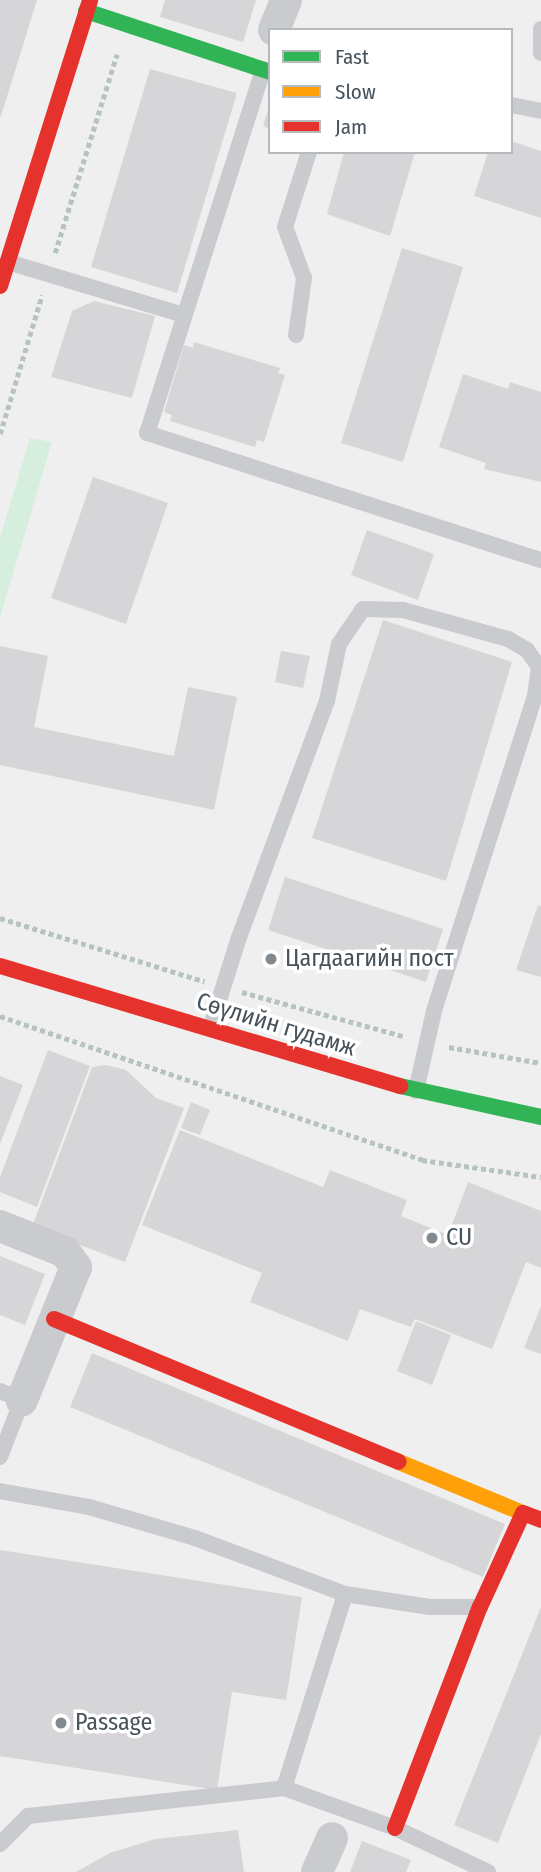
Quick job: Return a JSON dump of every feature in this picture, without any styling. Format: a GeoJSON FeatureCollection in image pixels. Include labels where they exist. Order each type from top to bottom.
{"type":"FeatureCollection","features":[{"type":"Feature","properties":{"kind":"street"},"geometry":{"type":"LineString","coordinates":[[275,28],[286,0]]}},
{"type":"Feature","properties":{"kind":"street"},"geometry":{"type":"LineString","coordinates":[[0,286],[88,5],[126,23],[267,62]]}},
{"type":"Feature","properties":{"kind":"street","name":"Сөүлийн гудамж"},"geometry":{"type":"LineString","coordinates":[[0,966],[416,1091],[541,1117]]}},
{"type":"Feature","properties":{"kind":"street"},"geometry":{"type":"LineString","coordinates":[[0,1226],[65,1252],[74,1260],[76,1267],[54,1319],[11,1395]]}},
{"type":"Feature","properties":{"kind":"street"},"geometry":{"type":"LineString","coordinates":[[54,1319],[541,1520]]}},
{"type":"Feature","properties":{"kind":"street"},"geometry":{"type":"LineString","coordinates":[[395,1828],[480,1607],[523,1513]]}},
{"type":"Feature","properties":{"kind":"street"},"geometry":{"type":"LineString","coordinates":[[317,1872],[332,1838]]}},
{"type":"Feature","properties":{"kind":"lane"},"geometry":{"type":"LineString","coordinates":[[541,29],[541,53]]}},
{"type":"Feature","properties":{"kind":"lane"},"geometry":{"type":"LineString","coordinates":[[267,62],[147,433],[541,560]]}},
{"type":"Feature","properties":{"kind":"lane"},"geometry":{"type":"LineString","coordinates":[[513,105],[541,111]]}},
{"type":"Feature","properties":{"kind":"lane"},"geometry":{"type":"LineString","coordinates":[[296,335],[304,278],[285,227],[308,154]]}},
{"type":"Feature","properties":{"kind":"lane"},"geometry":{"type":"LineString","coordinates":[[7,262],[183,315]]}},
{"type":"Feature","properties":{"kind":"lane"},"geometry":{"type":"LineString","coordinates":[[210,1030],[327,701],[340,644],[363,608],[402,610],[508,639],[527,650],[539,667],[535,696],[434,1011],[416,1091]]}},
{"type":"Feature","properties":{"kind":"lane"},"geometry":{"type":"LineString","coordinates":[[0,1457],[11,1395]]}},
{"type":"Feature","properties":{"kind":"lane"},"geometry":{"type":"LineString","coordinates":[[0,1491],[89,1507],[195,1538],[345,1594],[429,1607],[480,1607]]}},
{"type":"Feature","properties":{"kind":"lane"},"geometry":{"type":"LineString","coordinates":[[284,1788],[345,1594]]}},
{"type":"Feature","properties":{"kind":"lane"},"geometry":{"type":"LineString","coordinates":[[0,1844],[28,1816],[284,1788],[395,1828],[488,1872]]}},
{"type":"Feature","properties":{"kind":"path"},"geometry":{"type":"LineString","coordinates":[[0,434],[126,23]]}},
{"type":"Feature","properties":{"kind":"path"},"geometry":{"type":"LineString","coordinates":[[0,918],[224,987],[428,1043],[541,1063]]}},
{"type":"Feature","properties":{"kind":"path"},"geometry":{"type":"LineString","coordinates":[[0,1016],[422,1160],[541,1177]]}},
{"type":"Feature","properties":{"kind":"green space"},"geometry":{"type":"Polygon","coordinates":[[[30,438],[52,442],[0,617],[0,538],[30,438]]]}},
{"type":"Feature","properties":{"kind":"building"},"geometry":{"type":"Polygon","coordinates":[[[0,0],[37,0],[1,116],[0,116],[0,0]]]}},
{"type":"Feature","properties":{"kind":"building"},"geometry":{"type":"Polygon","coordinates":[[[165,0],[256,0],[243,42],[160,17],[165,0]]]}},
{"type":"Feature","properties":{"kind":"building"},"geometry":{"type":"Polygon","coordinates":[[[150,69],[237,93],[177,293],[91,267],[150,69]]]}},
{"type":"Feature","properties":{"kind":"building"},"geometry":{"type":"Polygon","coordinates":[[[268,110],[268,128],[263,126],[268,110]]]}},
{"type":"Feature","properties":{"kind":"building"},"geometry":{"type":"Polygon","coordinates":[[[513,142],[541,151],[541,218],[474,196],[487,154],[513,154],[513,142]]]}},
{"type":"Feature","properties":{"kind":"building"},"geometry":{"type":"Polygon","coordinates":[[[343,154],[414,154],[390,236],[327,214],[343,154]]]}},
{"type":"Feature","properties":{"kind":"building"},"geometry":{"type":"Polygon","coordinates":[[[402,248],[463,267],[403,462],[341,443],[402,248]]]}},
{"type":"Feature","properties":{"kind":"building"},"geometry":{"type":"Polygon","coordinates":[[[94,301],[155,316],[132,398],[51,377],[72,311],[94,301]]]}},
{"type":"Feature","properties":{"kind":"building"},"geometry":{"type":"Polygon","coordinates":[[[194,342],[280,368],[278,373],[285,375],[264,442],[257,440],[255,447],[170,421],[172,415],[164,412],[184,345],[193,348],[194,342]]]}},
{"type":"Feature","properties":{"kind":"building"},"geometry":{"type":"Polygon","coordinates":[[[463,374],[508,389],[510,382],[541,392],[541,482],[484,469],[486,463],[439,447],[463,374]]]}},
{"type":"Feature","properties":{"kind":"building"},"geometry":{"type":"Polygon","coordinates":[[[93,477],[168,503],[126,624],[51,598],[93,477]]]}},
{"type":"Feature","properties":{"kind":"building"},"geometry":{"type":"Polygon","coordinates":[[[367,530],[434,554],[418,600],[351,575],[367,530]]]}},
{"type":"Feature","properties":{"kind":"building"},"geometry":{"type":"Polygon","coordinates":[[[383,620],[512,662],[446,881],[312,838],[383,620]]]}},
{"type":"Feature","properties":{"kind":"building"},"geometry":{"type":"Polygon","coordinates":[[[0,646],[48,656],[34,727],[174,756],[188,687],[237,697],[214,810],[0,765],[0,646]]]}},
{"type":"Feature","properties":{"kind":"building"},"geometry":{"type":"Polygon","coordinates":[[[281,651],[310,656],[303,688],[275,682],[281,651]]]}},
{"type":"Feature","properties":{"kind":"building"},"geometry":{"type":"Polygon","coordinates":[[[285,877],[443,929],[426,982],[268,930],[285,877]]]}},
{"type":"Feature","properties":{"kind":"building"},"geometry":{"type":"Polygon","coordinates":[[[538,905],[541,906],[541,977],[516,970],[538,905]]]}},
{"type":"Feature","properties":{"kind":"building"},"geometry":{"type":"Polygon","coordinates":[[[48,1050],[90,1066],[37,1207],[0,1192],[0,1177],[48,1050]]]}},
{"type":"Feature","properties":{"kind":"building"},"geometry":{"type":"Polygon","coordinates":[[[106,1065],[126,1070],[156,1098],[184,1108],[125,1262],[32,1227],[92,1067],[106,1065]]]}},
{"type":"Feature","properties":{"kind":"building"},"geometry":{"type":"Polygon","coordinates":[[[0,1076],[23,1085],[0,1144],[0,1076]]]}},
{"type":"Feature","properties":{"kind":"building"},"geometry":{"type":"Polygon","coordinates":[[[191,1102],[210,1110],[200,1135],[181,1128],[191,1102]]]}},
{"type":"Feature","properties":{"kind":"building"},"geometry":{"type":"Polygon","coordinates":[[[180,1130],[323,1187],[330,1170],[407,1200],[401,1216],[448,1235],[468,1182],[541,1211],[541,1268],[526,1262],[492,1349],[415,1319],[411,1327],[360,1309],[348,1341],[250,1302],[262,1273],[142,1225],[180,1130]]]}},
{"type":"Feature","properties":{"kind":"building"},"geometry":{"type":"Polygon","coordinates":[[[0,1256],[45,1274],[25,1325],[0,1315],[0,1256]]]}},
{"type":"Feature","properties":{"kind":"building"},"geometry":{"type":"Polygon","coordinates":[[[541,1306],[541,1354],[524,1348],[541,1306]]]}},
{"type":"Feature","properties":{"kind":"building"},"geometry":{"type":"Polygon","coordinates":[[[416,1321],[451,1335],[432,1385],[397,1371],[416,1321]]]}},
{"type":"Feature","properties":{"kind":"building"},"geometry":{"type":"Polygon","coordinates":[[[92,1353],[505,1524],[483,1577],[70,1407],[92,1353]]]}},
{"type":"Feature","properties":{"kind":"building"},"geometry":{"type":"Polygon","coordinates":[[[0,1550],[302,1597],[286,1700],[232,1692],[217,1790],[0,1756],[0,1550]]]}},
{"type":"Feature","properties":{"kind":"building"},"geometry":{"type":"Polygon","coordinates":[[[541,1607],[541,1734],[498,1843],[454,1825],[541,1607]]]}},
{"type":"Feature","properties":{"kind":"building"},"geometry":{"type":"Polygon","coordinates":[[[238,1830],[244,1872],[76,1872],[110,1853],[155,1839],[238,1830]]]}},
{"type":"Feature","properties":{"kind":"building"},"geometry":{"type":"Polygon","coordinates":[[[362,1841],[411,1860],[406,1872],[350,1872],[362,1841]]]}},
{"type":"Feature","properties":{"kind":"traffic: fast"},"geometry":{"type":"LineString","coordinates":[[86,11],[268,71]]}},
{"type":"Feature","properties":{"kind":"traffic: fast"},"geometry":{"type":"LineString","coordinates":[[400,1086],[541,1117]]}},
{"type":"Feature","properties":{"kind":"traffic: slow"},"geometry":{"type":"LineString","coordinates":[[399,1462],[523,1513]]}},
{"type":"Feature","properties":{"kind":"traffic: jam"},"geometry":{"type":"LineString","coordinates":[[0,286],[90,0]]}},
{"type":"Feature","properties":{"kind":"traffic: jam"},"geometry":{"type":"LineString","coordinates":[[0,966],[400,1086]]}},
{"type":"Feature","properties":{"kind":"traffic: jam"},"geometry":{"type":"LineString","coordinates":[[54,1319],[399,1462]]}},
{"type":"Feature","properties":{"kind":"traffic: jam"},"geometry":{"type":"LineString","coordinates":[[395,1828],[480,1607],[523,1513],[541,1520]]}},
{"type":"Feature","properties":{"kind":"place","name":"Цагдаагийн пост"},"geometry":{"type":"Point","coordinates":[271,959]}},
{"type":"Feature","properties":{"kind":"place","name":"CU"},"geometry":{"type":"Point","coordinates":[432,1238]}},
{"type":"Feature","properties":{"kind":"place","name":"Passage"},"geometry":{"type":"Point","coordinates":[61,1723]}}]}
